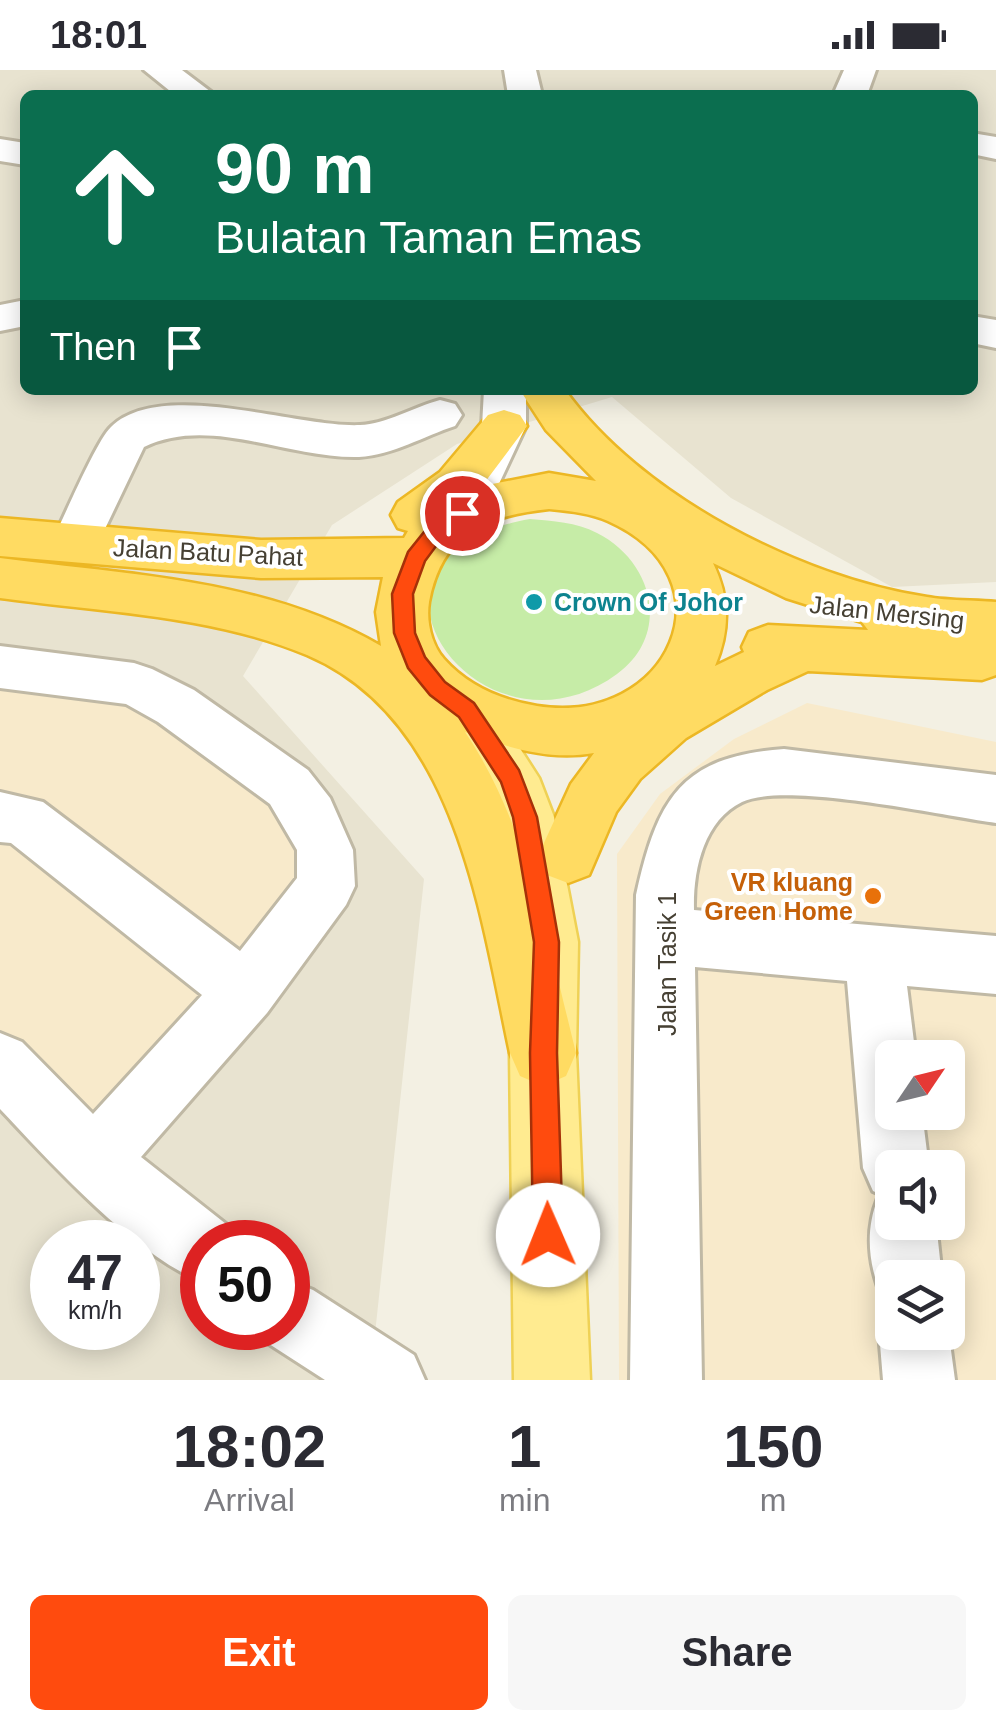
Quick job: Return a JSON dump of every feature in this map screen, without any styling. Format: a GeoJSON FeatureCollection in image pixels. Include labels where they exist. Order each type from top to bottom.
{"type":"FeatureCollection","features":[{"type":"Feature","properties":{"kind":"highway"},"geometry":{"type":"LineString","coordinates":[[546,395],[583,442],[646,494],[718,542],[907,636],[996,658]]}},
{"type":"Feature","properties":{"kind":"highway"},"geometry":{"type":"LineString","coordinates":[[260,559],[346,549],[386,533],[457,484],[511,402]]}},
{"type":"Feature","properties":{"kind":"highway"},"geometry":{"type":"LineString","coordinates":[[549,491],[596,497],[656,528],[693,570],[703,602],[702,635],[690,668],[668,693],[639,714],[602,728],[556,734],[524,730],[466,710],[438,688],[416,662],[404,633],[402,594],[416,557],[435,532],[462,513],[503,496],[549,491]]}},
{"type":"Feature","properties":{"kind":"highway","name":"Jalan Mersing"},"geometry":{"type":"LineString","coordinates":[[656,528],[747,582],[803,606],[907,636]]}},
{"type":"Feature","properties":{"kind":"highway","name":"Jalan Batu Pahat"},"geometry":{"type":"LineString","coordinates":[[0,537],[260,559],[416,557]]}},
{"type":"Feature","properties":{"kind":"highway","name":"Jalan Batu Pahat"},"geometry":{"type":"LineString","coordinates":[[0,578],[404,633]]}},
{"type":"Feature","properties":{"kind":"highway"},"geometry":{"type":"LineString","coordinates":[[205,606],[330,642],[371,666],[436,732],[462,779],[489,845],[544,1053]]}},
{"type":"Feature","properties":{"kind":"highway","name":"Jalan Mersing"},"geometry":{"type":"LineString","coordinates":[[690,668],[744,646],[804,649],[996,623]]}},
{"type":"Feature","properties":{"kind":"highway"},"geometry":{"type":"LineString","coordinates":[[568,856],[600,788],[628,754],[719,686],[804,649]]}},
{"type":"Feature","properties":{"kind":"main road"},"geometry":{"type":"LineString","coordinates":[[466,710],[511,778],[525,817],[546,942],[544,1053],[552,1380]]}},
{"type":"Feature","properties":{"kind":"main road"},"geometry":{"type":"LineString","coordinates":[[546,942],[582,789],[602,728]]}},
{"type":"Feature","properties":{"kind":"street"},"geometry":{"type":"LineString","coordinates":[[160,70],[190,90]]}},
{"type":"Feature","properties":{"kind":"street"},"geometry":{"type":"LineString","coordinates":[[462,513],[511,402],[656,528]]}},
{"type":"Feature","properties":{"kind":"street"},"geometry":{"type":"LineString","coordinates":[[75,543],[127,437],[141,427],[177,420],[361,442],[440,415]]}},
{"type":"Feature","properties":{"kind":"street"},"geometry":{"type":"LineString","coordinates":[[0,667],[134,684],[176,706],[289,787],[310,816],[326,850],[326,886],[246,992],[94,1161]]}},
{"type":"Feature","properties":{"kind":"street","name":"Jalan Tasik 1"},"geometry":{"type":"LineString","coordinates":[[666,1380],[665,895],[670,856],[686,821],[710,794],[744,774],[790,770],[996,799]]}},
{"type":"Feature","properties":{"kind":"street"},"geometry":{"type":"LineString","coordinates":[[0,817],[22,820],[246,992]]}},
{"type":"Feature","properties":{"kind":"street"},"geometry":{"type":"LineString","coordinates":[[666,936],[996,965]]}},
{"type":"Feature","properties":{"kind":"street"},"geometry":{"type":"LineString","coordinates":[[874,954],[894,1150]]}},
{"type":"Feature","properties":{"kind":"street"},"geometry":{"type":"LineString","coordinates":[[0,1064],[94,1161],[180,1230]]}},
{"type":"Feature","properties":{"kind":"street"},"geometry":{"type":"LineString","coordinates":[[310,1329],[389,1380]]}},
{"type":"Feature","properties":{"kind":"street"},"geometry":{"type":"LineString","coordinates":[[916,1350],[919,1380]]}},
{"type":"Feature","properties":{"kind":"shaded area"},"geometry":{"type":"Polygon","coordinates":[[[0,70],[996,70],[996,582],[892,587],[731,498],[612,397],[457,444],[332,525],[243,676],[424,879],[370,1380],[0,1380],[0,70]]]}},
{"type":"Feature","properties":{"kind":"shaded area"},"geometry":{"type":"Polygon","coordinates":[[[0,661],[107,671],[334,848],[96,1174],[0,1078],[0,661]]]}},
{"type":"Feature","properties":{"kind":"shaded area"},"geometry":{"type":"Polygon","coordinates":[[[807,703],[996,742],[996,1380],[619,1380],[617,854],[660,794],[734,739],[807,703]]]}},
{"type":"Feature","properties":{"kind":"green space"},"geometry":{"type":"Polygon","coordinates":[[[530,519],[581,526],[616,545],[642,579],[649,599],[645,639],[634,658],[617,674],[566,698],[516,697],[474,679],[444,648],[429,611],[436,573],[468,540],[530,519]]]}},
{"type":"Feature","properties":{"kind":"place","name":"Crown Of Johor"},"geometry":{"type":"Point","coordinates":[534,602]}},
{"type":"Feature","properties":{"kind":"place","name":"VR kluang Green Home"},"geometry":{"type":"Point","coordinates":[873,896]}},
{"type":"Feature","properties":{"kind":"route"},"geometry":{"type":"LineString","coordinates":[[462,513],[435,532],[416,557],[402,594],[404,633],[416,662],[438,688],[466,710],[511,778],[525,817],[546,942],[548,1235]]}}]}
